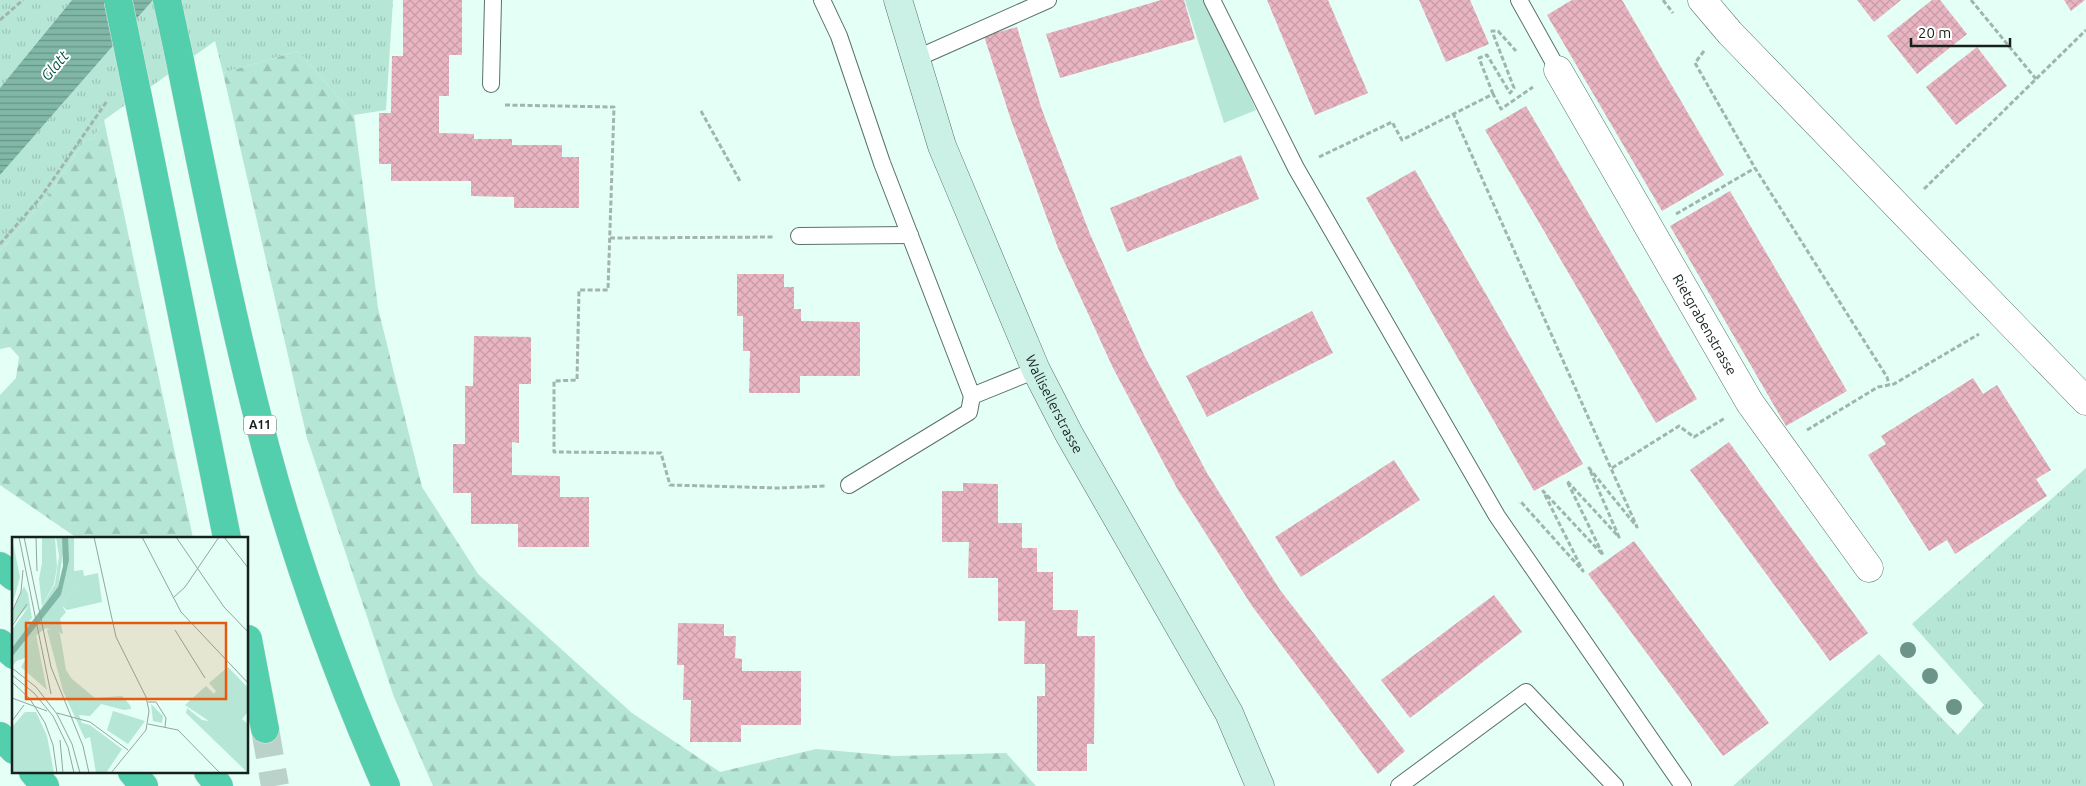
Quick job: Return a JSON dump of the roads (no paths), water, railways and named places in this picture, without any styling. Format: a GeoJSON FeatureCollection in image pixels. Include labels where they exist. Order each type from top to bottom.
{"type":"FeatureCollection","features":[{"type":"Feature","properties":{"kind":"highway"},"geometry":{"type":"LineString","coordinates":[[118,0],[227,537]]}},
{"type":"Feature","properties":{"kind":"highway","name":"A11"},"geometry":{"type":"LineString","coordinates":[[167,0],[223,268],[267,450],[319,620],[350,702],[386,786]]}},
{"type":"Feature","properties":{"kind":"highway"},"geometry":{"type":"LineString","coordinates":[[0,566],[12,575]]}},
{"type":"Feature","properties":{"kind":"highway"},"geometry":{"type":"LineString","coordinates":[[0,643],[12,653]]}},
{"type":"Feature","properties":{"kind":"highway"},"geometry":{"type":"LineString","coordinates":[[249,643],[265,729]]}},
{"type":"Feature","properties":{"kind":"highway"},"geometry":{"type":"LineString","coordinates":[[0,736],[12,748]]}},
{"type":"Feature","properties":{"kind":"highway"},"geometry":{"type":"LineString","coordinates":[[35,774],[45,786]]}},
{"type":"Feature","properties":{"kind":"highway"},"geometry":{"type":"LineString","coordinates":[[134,774],[144,786]]}},
{"type":"Feature","properties":{"kind":"highway"},"geometry":{"type":"LineString","coordinates":[[210,774],[219,786]]}},
{"type":"Feature","properties":{"kind":"main road","name":"Wallisellerstrasse"},"geometry":{"type":"LineString","coordinates":[[898,0],[914,59],[942,146],[1036,370],[1083,460],[1229,713],[1260,786]]}},
{"type":"Feature","properties":{"kind":"street"},"geometry":{"type":"LineString","coordinates":[[1702,0],[1730,33],[2086,400]]}},
{"type":"Feature","properties":{"kind":"street","name":"Rietgrabenstrasse"},"geometry":{"type":"LineString","coordinates":[[1558,70],[1750,403],[1869,568]]}},
{"type":"Feature","properties":{"kind":"lane"},"geometry":{"type":"LineString","coordinates":[[491,84],[493,0]]}},
{"type":"Feature","properties":{"kind":"lane"},"geometry":{"type":"LineString","coordinates":[[822,0],[839,36],[882,163],[972,396],[969,412],[849,485]]}},
{"type":"Feature","properties":{"kind":"lane"},"geometry":{"type":"LineString","coordinates":[[914,59],[1048,0]]}},
{"type":"Feature","properties":{"kind":"lane"},"geometry":{"type":"LineString","coordinates":[[1212,0],[1296,168],[1497,516],[1683,786]]}},
{"type":"Feature","properties":{"kind":"lane"},"geometry":{"type":"LineString","coordinates":[[1519,0],[1558,70]]}},
{"type":"Feature","properties":{"kind":"lane"},"geometry":{"type":"LineString","coordinates":[[799,236],[910,235]]}},
{"type":"Feature","properties":{"kind":"lane"},"geometry":{"type":"LineString","coordinates":[[972,396],[1036,370]]}},
{"type":"Feature","properties":{"kind":"lane"},"geometry":{"type":"LineString","coordinates":[[1399,786],[1526,692],[1615,786]]}},
{"type":"Feature","properties":{"kind":"water","name":"Glatt"},"geometry":{"type":"Polygon","coordinates":[[[72,0],[153,0],[0,175],[0,88],[72,0]]]}},
{"type":"Feature","properties":{"kind":"tunnel"},"geometry":{"type":"LineString","coordinates":[[265,729],[275,786]]}}]}
